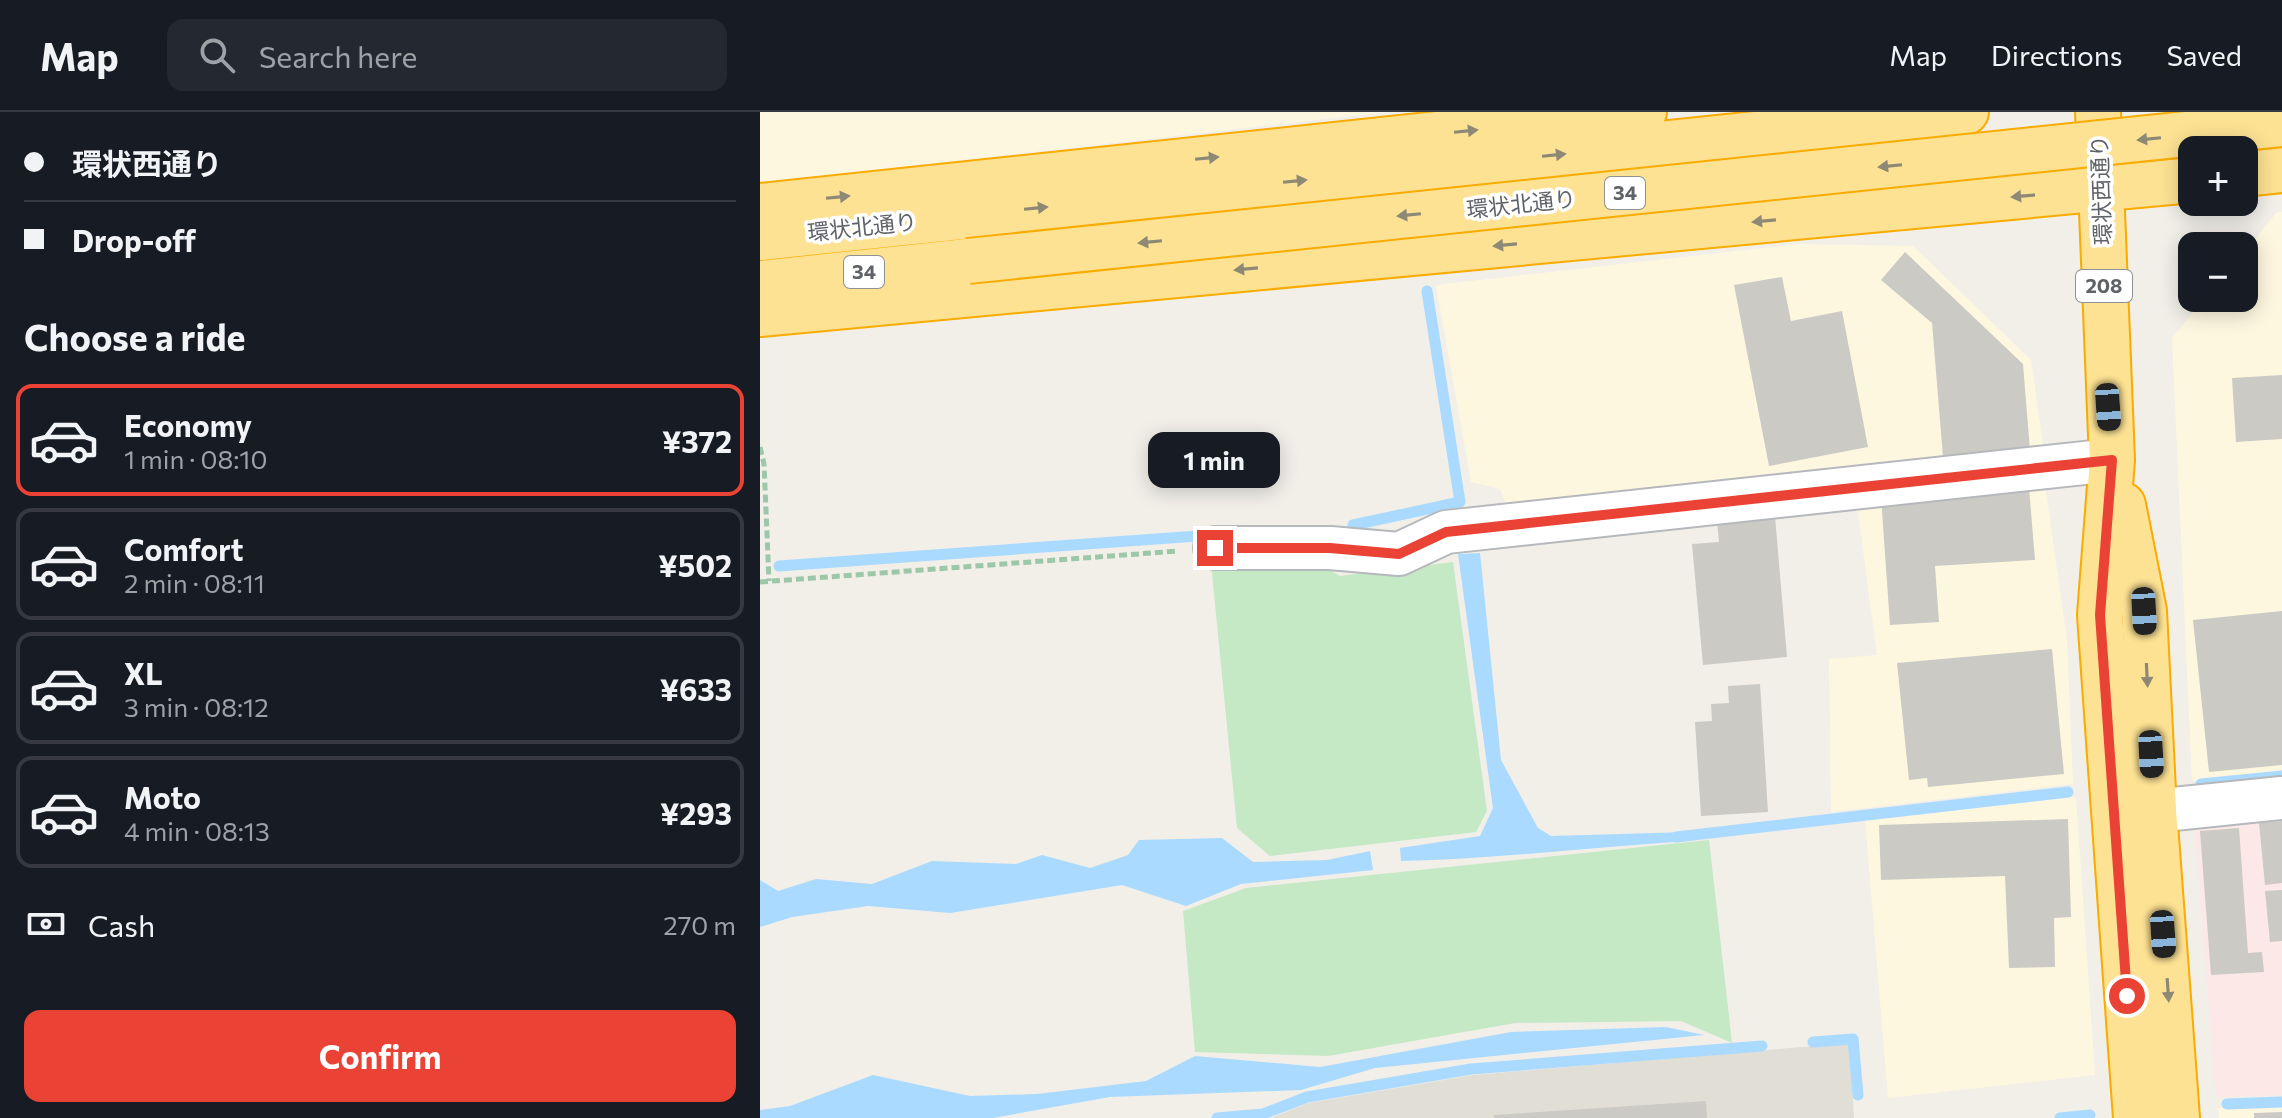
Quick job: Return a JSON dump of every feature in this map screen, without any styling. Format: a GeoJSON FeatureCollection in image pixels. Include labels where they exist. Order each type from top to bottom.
{"type":"FeatureCollection","features":[{"type":"Feature","properties":{"kind":"highway"},"geometry":{"type":"LineString","coordinates":[[760,206],[1644,112]]}},
{"type":"Feature","properties":{"kind":"highway","name":"環状北通り"},"geometry":{"type":"LineString","coordinates":[[760,238],[1966,112]]}},
{"type":"Feature","properties":{"kind":"highway","name":"環状西通り"},"geometry":{"type":"LineString","coordinates":[[2098,112],[2112,460],[2100,615],[2136,1118]]}},
{"type":"Feature","properties":{"kind":"highway","name":"環状北通り"},"geometry":{"type":"LineString","coordinates":[[760,283],[2282,124]]}},
{"type":"Feature","properties":{"kind":"highway"},"geometry":{"type":"LineString","coordinates":[[2258,173],[2282,170]]}},
{"type":"Feature","properties":{"kind":"highway"},"geometry":{"type":"LineString","coordinates":[[760,314],[2178,181]]}},
{"type":"Feature","properties":{"kind":"highway","name":"環状西通り"},"geometry":{"type":"LineString","coordinates":[[2112,460],[2144,611],[2154,811],[2177,1118]]}},
{"type":"Feature","properties":{"kind":"street"},"geometry":{"type":"LineString","coordinates":[[1215,548],[1330,548],[1399,554],[1446,532],[2112,460]]}},
{"type":"Feature","properties":{"kind":"street"},"geometry":{"type":"LineString","coordinates":[[2154,811],[2282,798]]}},
{"type":"Feature","properties":{"kind":"path"},"geometry":{"type":"LineString","coordinates":[[760,447],[764,464],[769,582]]}},
{"type":"Feature","properties":{"kind":"path"},"geometry":{"type":"LineString","coordinates":[[760,582],[1215,548]]}},
{"type":"Feature","properties":{"kind":"shaded area"},"geometry":{"type":"Polygon","coordinates":[[[760,112],[1388,112],[760,183],[760,112]]]}},
{"type":"Feature","properties":{"kind":"shaded area"},"geometry":{"type":"Polygon","coordinates":[[[2277,212],[2282,212],[2282,772],[2192,781],[2172,338],[2193,312],[2258,312],[2258,235],[2277,212]]]}},
{"type":"Feature","properties":{"kind":"shaded area"},"geometry":{"type":"Polygon","coordinates":[[[1797,244],[1913,246],[2031,360],[2045,459],[1510,515],[1500,489],[1471,482],[1436,285],[1797,244]]]}},
{"type":"Feature","properties":{"kind":"shaded area"},"geometry":{"type":"Polygon","coordinates":[[[2044,477],[2067,640],[2073,784],[1831,812],[1829,659],[1877,655],[1856,497],[2044,477]]]}},
{"type":"Feature","properties":{"kind":"shaded area"},"geometry":{"type":"Polygon","coordinates":[[[2282,785],[2282,1095],[2216,1097],[2192,794],[2282,785]]]}},
{"type":"Feature","properties":{"kind":"shaded area"},"geometry":{"type":"Polygon","coordinates":[[[2076,797],[2095,1075],[1888,1098],[1865,819],[2076,797]]]}},
{"type":"Feature","properties":{"kind":"shaded area"},"geometry":{"type":"Polygon","coordinates":[[[1850,1043],[1854,1118],[1271,1118],[1308,1103],[1473,1075],[1850,1043]]]}},
{"type":"Feature","properties":{"kind":"shaded area"},"geometry":{"type":"Polygon","coordinates":[[[2282,1105],[2282,1118],[2219,1118],[2218,1108],[2282,1105]]]}},
{"type":"Feature","properties":{"kind":"green space"},"geometry":{"type":"Polygon","coordinates":[[[1453,562],[1487,811],[1476,832],[1270,856],[1237,828],[1211,563],[1321,565],[1340,576],[1453,562]]]}},
{"type":"Feature","properties":{"kind":"green space"},"geometry":{"type":"Polygon","coordinates":[[[1709,840],[1732,1043],[1681,1021],[1515,1023],[1328,1056],[1195,1052],[1183,911],[1246,888],[1709,840]]]}},
{"type":"Feature","properties":{"kind":"water"},"geometry":{"type":"Polygon","coordinates":[[[1480,553],[1501,760],[1538,828],[1551,836],[1688,832],[1688,841],[1401,861],[1400,848],[1480,836],[1493,808],[1458,554],[1480,553]]]}},
{"type":"Feature","properties":{"kind":"water"},"geometry":{"type":"Polygon","coordinates":[[[1222,838],[1253,862],[1327,860],[1370,851],[1373,870],[1241,884],[1186,906],[1122,885],[950,913],[868,906],[792,917],[760,927],[760,880],[778,891],[816,879],[872,884],[932,861],[1016,864],[1042,855],[1090,868],[1128,855],[1139,840],[1222,838]]]}},
{"type":"Feature","properties":{"kind":"water"},"geometry":{"type":"Polygon","coordinates":[[[1666,1027],[1704,1035],[1375,1068],[1301,1090],[1110,1097],[993,1118],[760,1118],[760,1110],[790,1106],[873,1075],[970,1096],[1037,1094],[1146,1081],[1195,1056],[1320,1067],[1511,1032],[1666,1027]]]}},
{"type":"Feature","properties":{"kind":"building"},"geometry":{"type":"Polygon","coordinates":[[[1905,252],[2023,364],[2030,450],[1943,457],[1932,323],[1881,280],[1905,252]]]}},
{"type":"Feature","properties":{"kind":"building"},"geometry":{"type":"Polygon","coordinates":[[[1782,277],[1791,321],[1842,311],[1868,447],[1769,466],[1734,285],[1782,277]]]}},
{"type":"Feature","properties":{"kind":"building"},"geometry":{"type":"Polygon","coordinates":[[[2282,375],[2282,439],[2236,442],[2232,378],[2282,375]]]}},
{"type":"Feature","properties":{"kind":"building"},"geometry":{"type":"Polygon","coordinates":[[[2029,487],[2035,560],[1935,566],[1939,622],[1890,625],[1881,497],[2029,487]]]}},
{"type":"Feature","properties":{"kind":"building"},"geometry":{"type":"Polygon","coordinates":[[[1775,516],[1787,657],[1703,665],[1692,544],[1719,542],[1717,521],[1775,516]]]}},
{"type":"Feature","properties":{"kind":"building"},"geometry":{"type":"Polygon","coordinates":[[[2282,611],[2282,765],[2209,772],[2193,620],[2282,611]]]}},
{"type":"Feature","properties":{"kind":"building"},"geometry":{"type":"Polygon","coordinates":[[[2052,649],[2064,774],[1928,787],[1927,778],[1909,780],[1897,663],[2052,649]]]}},
{"type":"Feature","properties":{"kind":"building"},"geometry":{"type":"Polygon","coordinates":[[[1760,684],[1768,812],[1701,816],[1695,722],[1712,721],[1711,704],[1729,703],[1728,686],[1760,684]]]}},
{"type":"Feature","properties":{"kind":"building"},"geometry":{"type":"Polygon","coordinates":[[[2068,819],[2071,917],[2054,918],[2055,967],[2009,968],[2005,876],[1881,880],[1879,825],[2068,819]]]}},
{"type":"Feature","properties":{"kind":"building"},"geometry":{"type":"Polygon","coordinates":[[[2282,821],[2282,883],[2265,885],[2259,823],[2282,821]]]}},
{"type":"Feature","properties":{"kind":"building"},"geometry":{"type":"Polygon","coordinates":[[[2239,828],[2248,953],[2262,952],[2264,972],[2211,975],[2200,831],[2239,828]]]}},
{"type":"Feature","properties":{"kind":"building"},"geometry":{"type":"Polygon","coordinates":[[[2282,890],[2282,941],[2270,942],[2265,891],[2282,890]]]}},
{"type":"Feature","properties":{"kind":"building"},"geometry":{"type":"Polygon","coordinates":[[[1706,1101],[1707,1118],[1494,1118],[1494,1115],[1706,1101]]]}},
{"type":"Feature","properties":{"kind":"building"},"geometry":{"type":"Polygon","coordinates":[[[2282,1112],[2282,1118],[2254,1118],[2254,1113],[2282,1112]]]}},
{"type":"Feature","properties":{"kind":"waterway"},"geometry":{"type":"LineString","coordinates":[[1353,525],[1460,502],[1427,291]]}},
{"type":"Feature","properties":{"kind":"waterway"},"geometry":{"type":"LineString","coordinates":[[779,566],[1212,535]]}},
{"type":"Feature","properties":{"kind":"waterway"},"geometry":{"type":"LineString","coordinates":[[2201,784],[2282,776]]}},
{"type":"Feature","properties":{"kind":"waterway"},"geometry":{"type":"LineString","coordinates":[[1676,837],[2068,792]]}},
{"type":"Feature","properties":{"kind":"waterway"},"geometry":{"type":"LineString","coordinates":[[1813,1042],[1853,1039],[1858,1095]]}},
{"type":"Feature","properties":{"kind":"waterway"},"geometry":{"type":"LineString","coordinates":[[1217,1118],[1263,1114],[1307,1097],[1471,1069],[1762,1046]]}},
{"type":"Feature","properties":{"kind":"waterway"},"geometry":{"type":"LineString","coordinates":[[2227,1104],[2282,1102]]}},
{"type":"Feature","properties":{"kind":"waterway"},"geometry":{"type":"LineString","coordinates":[[2060,1118],[2090,1115]]}},
{"type":"Feature","properties":{"kind":"route"},"geometry":{"type":"LineString","coordinates":[[1215,548],[1330,548],[1399,554],[1446,532],[2112,460],[2100,615],[2127,996]]}}]}
